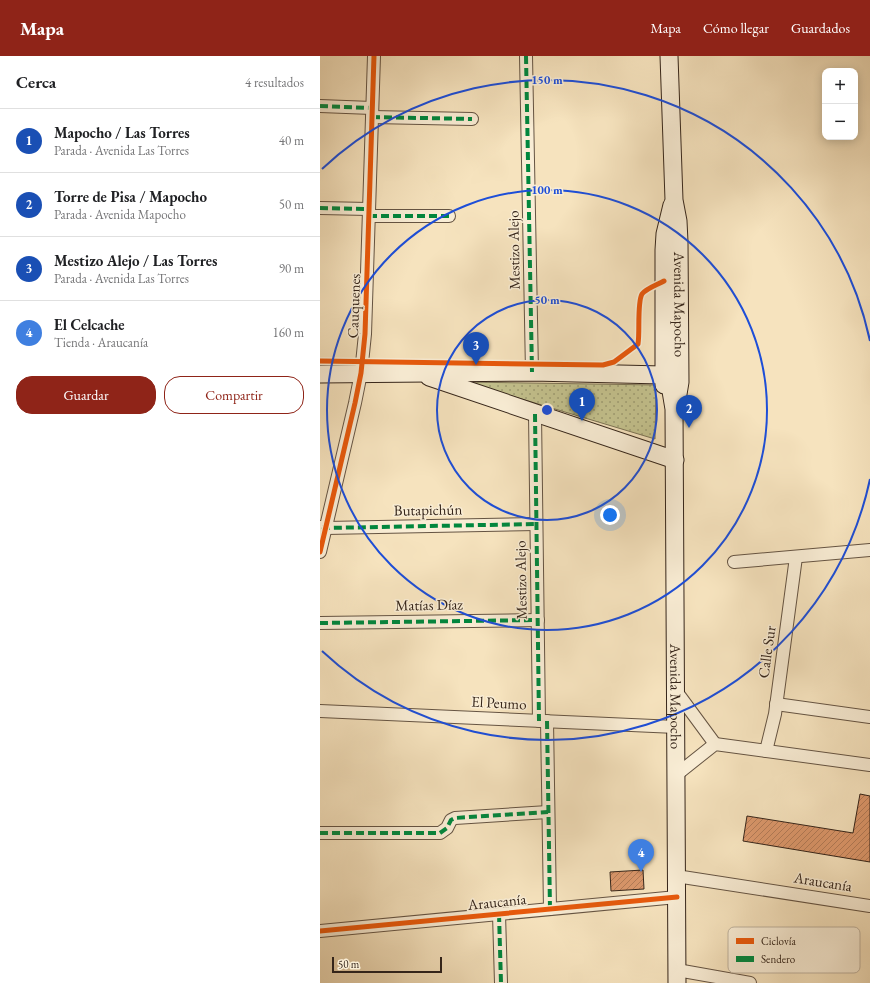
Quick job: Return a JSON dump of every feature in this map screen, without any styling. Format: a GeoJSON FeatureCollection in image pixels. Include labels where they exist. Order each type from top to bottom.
{"type":"FeatureCollection","features":[{"type":"Feature","properties":{"kind":"main road","name":"Avenida Mapocho"},"geometry":{"type":"LineString","coordinates":[[669,56],[674,200],[678,221],[679,242],[680,367],[679,389],[674,409],[677,976]]}},
{"type":"Feature","properties":{"kind":"main road","name":"Avenida Mapocho"},"geometry":{"type":"LineString","coordinates":[[674,200],[665,234],[663,375],[666,392],[674,409]]}},
{"type":"Feature","properties":{"kind":"main road"},"geometry":{"type":"LineString","coordinates":[[320,374],[532,372],[663,375]]}},
{"type":"Feature","properties":{"kind":"main road"},"geometry":{"type":"LineString","coordinates":[[418,373],[534,414],[675,460]]}},
{"type":"Feature","properties":{"kind":"street","name":"Cauquenes"},"geometry":{"type":"LineString","coordinates":[[320,552],[323,528],[362,373],[365,334],[374,56]]}},
{"type":"Feature","properties":{"kind":"street","name":"Mestizo Alejo"},"geometry":{"type":"LineString","coordinates":[[526,56],[532,372]]}},
{"type":"Feature","properties":{"kind":"street"},"geometry":{"type":"LineString","coordinates":[[320,106],[372,112],[472,119]]}},
{"type":"Feature","properties":{"kind":"street"},"geometry":{"type":"LineString","coordinates":[[320,208],[449,216]]}},
{"type":"Feature","properties":{"kind":"street","name":"Mestizo Alejo"},"geometry":{"type":"LineString","coordinates":[[534,414],[538,620],[548,812],[550,909]]}},
{"type":"Feature","properties":{"kind":"street","name":"Butapichún"},"geometry":{"type":"LineString","coordinates":[[323,528],[536,524]]}},
{"type":"Feature","properties":{"kind":"street"},"geometry":{"type":"LineString","coordinates":[[734,562],[870,550]]}},
{"type":"Feature","properties":{"kind":"street","name":"Calle Sur"},"geometry":{"type":"LineString","coordinates":[[766,751],[776,704],[796,557]]}},
{"type":"Feature","properties":{"kind":"street","name":"Matías Díaz"},"geometry":{"type":"LineString","coordinates":[[320,623],[538,620]]}},
{"type":"Feature","properties":{"kind":"street"},"geometry":{"type":"LineString","coordinates":[[676,691],[715,744],[870,765]]}},
{"type":"Feature","properties":{"kind":"street"},"geometry":{"type":"LineString","coordinates":[[776,704],[870,716]]}},
{"type":"Feature","properties":{"kind":"street","name":"El Peumo"},"geometry":{"type":"LineString","coordinates":[[320,711],[676,727]]}},
{"type":"Feature","properties":{"kind":"street"},"geometry":{"type":"LineString","coordinates":[[676,775],[715,744]]}},
{"type":"Feature","properties":{"kind":"street"},"geometry":{"type":"LineString","coordinates":[[320,832],[440,833],[447,828],[451,820],[455,818],[548,812]]}},
{"type":"Feature","properties":{"kind":"street","name":"Araucanía"},"geometry":{"type":"LineString","coordinates":[[676,876],[870,906]]}},
{"type":"Feature","properties":{"kind":"street","name":"Araucanía"},"geometry":{"type":"LineString","coordinates":[[320,931],[677,897]]}},
{"type":"Feature","properties":{"kind":"street"},"geometry":{"type":"LineString","coordinates":[[499,914],[501,983]]}},
{"type":"Feature","properties":{"kind":"street"},"geometry":{"type":"LineString","coordinates":[[677,976],[750,983]]}},
{"type":"Feature","properties":{"kind":"shaded area"},"geometry":{"type":"Polygon","coordinates":[[[465,382],[656,385],[655,439],[465,382]]]}},
{"type":"Feature","properties":{"kind":"building"},"geometry":{"type":"Polygon","coordinates":[[[860,794],[870,796],[870,862],[743,841],[747,816],[853,833],[860,794]]]}},
{"type":"Feature","properties":{"kind":"building"},"geometry":{"type":"Polygon","coordinates":[[[643,870],[644,889],[611,891],[610,872],[643,870]]]}},
{"type":"Feature","properties":{"kind":"marked path"},"geometry":{"type":"LineString","coordinates":[[526,56],[532,372]]}},
{"type":"Feature","properties":{"kind":"marked path"},"geometry":{"type":"LineString","coordinates":[[320,106],[372,108]]}},
{"type":"Feature","properties":{"kind":"marked path"},"geometry":{"type":"LineString","coordinates":[[372,117],[472,119]]}},
{"type":"Feature","properties":{"kind":"marked path"},"geometry":{"type":"LineString","coordinates":[[320,208],[369,209]]}},
{"type":"Feature","properties":{"kind":"marked path"},"geometry":{"type":"LineString","coordinates":[[369,216],[449,216]]}},
{"type":"Feature","properties":{"kind":"marked path"},"geometry":{"type":"LineString","coordinates":[[535,414],[539,721]]}},
{"type":"Feature","properties":{"kind":"marked path"},"geometry":{"type":"LineString","coordinates":[[322,527],[536,524]]}},
{"type":"Feature","properties":{"kind":"marked path"},"geometry":{"type":"LineString","coordinates":[[320,623],[538,620]]}},
{"type":"Feature","properties":{"kind":"marked path"},"geometry":{"type":"LineString","coordinates":[[547,721],[550,909]]}},
{"type":"Feature","properties":{"kind":"marked path"},"geometry":{"type":"LineString","coordinates":[[320,833],[440,833],[447,828],[451,820],[455,818],[548,812]]}},
{"type":"Feature","properties":{"kind":"marked path"},"geometry":{"type":"LineString","coordinates":[[499,914],[501,983]]}},
{"type":"Feature","properties":{"kind":"cycle path"},"geometry":{"type":"LineString","coordinates":[[320,552],[361,373],[365,334],[374,56]]}},
{"type":"Feature","properties":{"kind":"cycle path"},"geometry":{"type":"LineString","coordinates":[[320,361],[603,365],[614,362],[638,344],[640,298],[649,288],[664,281]]}},
{"type":"Feature","properties":{"kind":"cycle path"},"geometry":{"type":"LineString","coordinates":[[320,931],[677,897]]}},
{"type":"Feature","properties":{"kind":"place","name":"Mestizo Alejo / Las Torres"},"geometry":{"type":"Point","coordinates":[476,365]}},
{"type":"Feature","properties":{"kind":"place","name":"Mapocho / Las Torres"},"geometry":{"type":"Point","coordinates":[582,421]}},
{"type":"Feature","properties":{"kind":"place","name":"Torre de Pisa / Mapocho"},"geometry":{"type":"Point","coordinates":[689,428]}},
{"type":"Feature","properties":{"kind":"place","name":"El Celcache"},"geometry":{"type":"Point","coordinates":[641,872]}}]}
